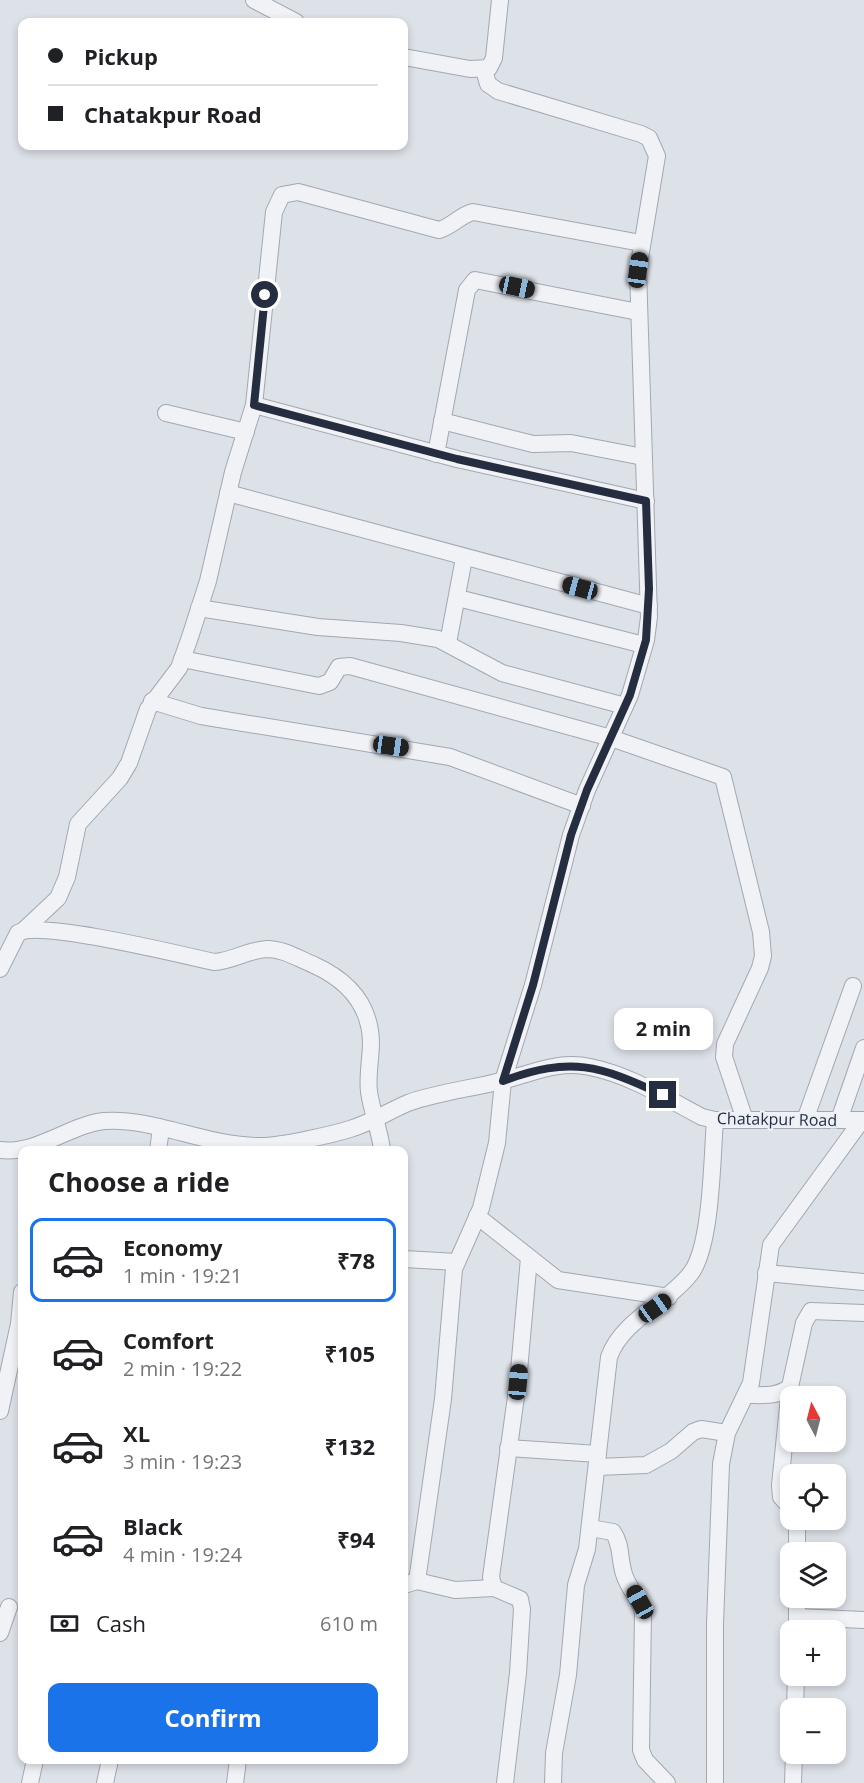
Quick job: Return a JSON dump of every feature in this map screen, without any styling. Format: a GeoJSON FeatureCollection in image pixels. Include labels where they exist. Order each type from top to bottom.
{"type":"FeatureCollection","features":[{"type":"Feature","properties":{"kind":"street"},"geometry":{"type":"LineString","coordinates":[[254,0],[288,18]]}},
{"type":"Feature","properties":{"kind":"street"},"geometry":{"type":"LineString","coordinates":[[408,58],[484,70],[492,64],[494,58],[500,0]]}},
{"type":"Feature","properties":{"kind":"street"},"geometry":{"type":"LineString","coordinates":[[484,70],[488,84],[498,91],[606,121],[649,138],[657,156],[638,270],[649,606],[644,645],[625,706],[582,806],[552,902],[533,985],[503,1081],[497,1143],[477,1216],[451,1282],[443,1399],[410,1583],[455,1590],[494,1588],[520,1599],[522,1609],[518,1673],[505,1783]]}},
{"type":"Feature","properties":{"kind":"street"},"geometry":{"type":"LineString","coordinates":[[0,969],[15,938],[58,898],[67,877],[78,824],[120,778],[129,763],[152,701],[173,678],[182,659],[208,581],[228,493],[254,405],[274,212],[282,195],[298,192],[439,230],[450,227],[464,214],[480,213],[641,243]]}},
{"type":"Feature","properties":{"kind":"street"},"geometry":{"type":"LineString","coordinates":[[436,454],[467,290],[475,280],[638,312]]}},
{"type":"Feature","properties":{"kind":"street"},"geometry":{"type":"LineString","coordinates":[[254,405],[436,454],[646,501]]}},
{"type":"Feature","properties":{"kind":"street"},"geometry":{"type":"LineString","coordinates":[[166,412],[246,432]]}},
{"type":"Feature","properties":{"kind":"street"},"geometry":{"type":"LineString","coordinates":[[442,421],[532,444],[571,442],[643,457]]}},
{"type":"Feature","properties":{"kind":"street"},"geometry":{"type":"LineString","coordinates":[[228,493],[649,606]]}},
{"type":"Feature","properties":{"kind":"street"},"geometry":{"type":"LineString","coordinates":[[448,644],[464,558]]}},
{"type":"Feature","properties":{"kind":"street"},"geometry":{"type":"LineString","coordinates":[[458,598],[644,645]]}},
{"type":"Feature","properties":{"kind":"street"},"geometry":{"type":"LineString","coordinates":[[200,608],[318,627],[401,633],[448,644],[502,673],[625,706]]}},
{"type":"Feature","properties":{"kind":"street"},"geometry":{"type":"LineString","coordinates":[[182,659],[319,686],[330,682],[339,667],[350,666],[611,738],[723,777],[764,956],[725,1044],[726,1069],[745,1120]]}},
{"type":"Feature","properties":{"kind":"street"},"geometry":{"type":"LineString","coordinates":[[152,701],[212,718],[450,757],[582,806]]}},
{"type":"Feature","properties":{"kind":"street"},"geometry":{"type":"LineString","coordinates":[[24,930],[116,941],[214,962],[266,949],[281,951],[324,970],[348,986],[359,999],[367,1017],[371,1040],[369,1093],[381,1146]]}},
{"type":"Feature","properties":{"kind":"street"},"geometry":{"type":"LineString","coordinates":[[805,1120],[853,986]]}},
{"type":"Feature","properties":{"kind":"street"},"geometry":{"type":"LineString","coordinates":[[838,1120],[864,1048]]}},
{"type":"Feature","properties":{"kind":"street","name":"Chatakpur Road"},"geometry":{"type":"LineString","coordinates":[[262,1146],[351,1129],[409,1103],[454,1090],[503,1081],[553,1066],[589,1066],[624,1077],[702,1116],[715,1120],[863,1120]]}},
{"type":"Feature","properties":{"kind":"street"},"geometry":{"type":"LineString","coordinates":[[553,1783],[554,1753],[568,1675],[576,1585],[587,1549],[612,1348],[640,1318],[669,1297],[692,1272],[700,1256],[705,1231],[715,1120]]}},
{"type":"Feature","properties":{"kind":"street"},"geometry":{"type":"LineString","coordinates":[[715,1783],[715,1624],[722,1464],[727,1433],[752,1383],[771,1245],[863,1120]]}},
{"type":"Feature","properties":{"kind":"street","name":"Chatakpur Road"},"geometry":{"type":"LineString","coordinates":[[37,1146],[76,1128],[104,1121],[140,1123],[230,1146]]}},
{"type":"Feature","properties":{"kind":"street"},"geometry":{"type":"LineString","coordinates":[[159,1146],[161,1129]]}},
{"type":"Feature","properties":{"kind":"street","name":"Chatakpur Road"},"geometry":{"type":"LineString","coordinates":[[0,1150],[18,1149]]}},
{"type":"Feature","properties":{"kind":"street"},"geometry":{"type":"LineString","coordinates":[[477,1216],[558,1280],[610,1290],[669,1297]]}},
{"type":"Feature","properties":{"kind":"street"},"geometry":{"type":"LineString","coordinates":[[494,1588],[491,1568],[518,1382],[529,1258]]}},
{"type":"Feature","properties":{"kind":"street"},"geometry":{"type":"LineString","coordinates":[[408,1259],[457,1262]]}},
{"type":"Feature","properties":{"kind":"street"},"geometry":{"type":"LineString","coordinates":[[766,1273],[864,1282]]}},
{"type":"Feature","properties":{"kind":"street"},"geometry":{"type":"LineString","coordinates":[[790,1386],[804,1323],[811,1311],[864,1313]]}},
{"type":"Feature","properties":{"kind":"street"},"geometry":{"type":"LineString","coordinates":[[0,1411],[18,1329]]}},
{"type":"Feature","properties":{"kind":"street"},"geometry":{"type":"LineString","coordinates":[[748,1395],[780,1394]]}},
{"type":"Feature","properties":{"kind":"street"},"geometry":{"type":"LineString","coordinates":[[508,1448],[597,1461],[646,1465],[671,1451],[693,1432],[701,1429],[727,1433]]}},
{"type":"Feature","properties":{"kind":"street"},"geometry":{"type":"LineString","coordinates":[[590,1528],[613,1532],[618,1539],[624,1574],[640,1602],[643,1612],[641,1750],[645,1760],[668,1783]]}},
{"type":"Feature","properties":{"kind":"street"},"geometry":{"type":"LineString","coordinates":[[0,1633],[10,1607]]}},
{"type":"Feature","properties":{"kind":"street"},"geometry":{"type":"LineString","coordinates":[[846,1621],[864,1620]]}},
{"type":"Feature","properties":{"kind":"street"},"geometry":{"type":"LineString","coordinates":[[30,1783],[34,1764]]}},
{"type":"Feature","properties":{"kind":"street"},"geometry":{"type":"LineString","coordinates":[[105,1783],[109,1764]]}},
{"type":"Feature","properties":{"kind":"street"},"geometry":{"type":"LineString","coordinates":[[235,1783],[237,1764]]}},
{"type":"Feature","properties":{"kind":"street"},"geometry":{"type":"LineString","coordinates":[[793,1783],[794,1764]]}},
{"type":"Feature","properties":{"kind":"route"},"geometry":{"type":"LineString","coordinates":[[265,295],[254,405],[457,459],[646,501],[649,589],[646,640],[630,695],[587,790],[571,835],[552,902],[533,985],[503,1081],[530,1071],[553,1066],[589,1066],[624,1077],[663,1095]]}}]}
